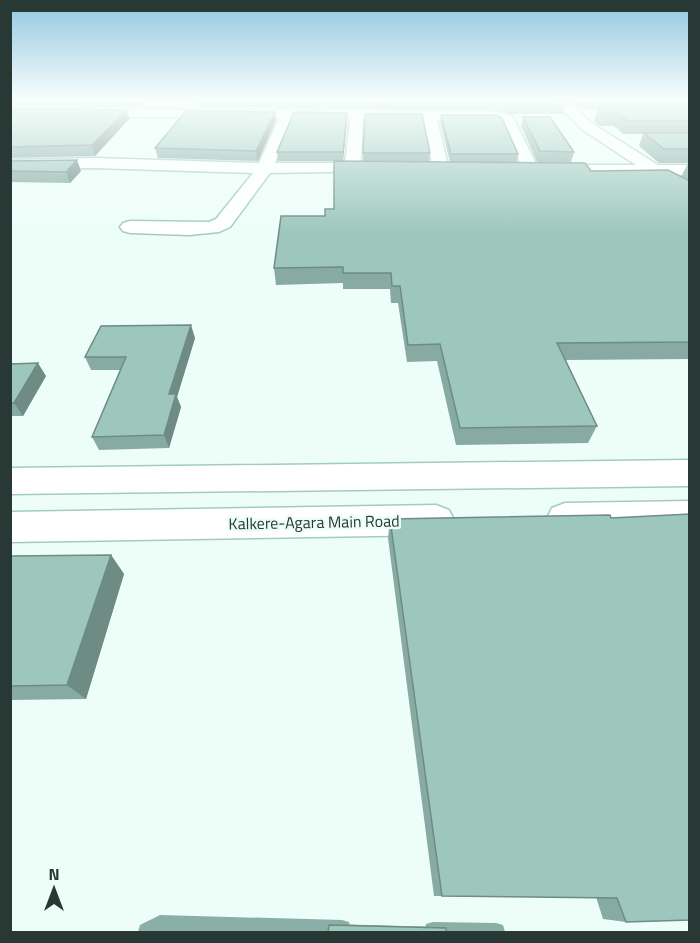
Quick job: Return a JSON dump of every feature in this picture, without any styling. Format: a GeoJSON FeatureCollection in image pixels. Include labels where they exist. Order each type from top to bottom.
{"type":"FeatureCollection","features":[{"type":"Feature","properties":{"kind":"street"},"geometry":{"type":"LineString","coordinates":[[130,227],[189,229],[212,228],[223,223],[265,168],[271,145]]}},
{"type":"Feature","properties":{"kind":"street"},"geometry":{"type":"LineString","coordinates":[[353,168],[355,145]]}},
{"type":"Feature","properties":{"kind":"street"},"geometry":{"type":"LineString","coordinates":[[419,169],[447,169],[439,145]]}},
{"type":"Feature","properties":{"kind":"street"},"geometry":{"type":"LineString","coordinates":[[520,145],[531,170]]}},
{"type":"Feature","properties":{"kind":"street"},"geometry":{"type":"LineString","coordinates":[[616,145],[690,193]]}},
{"type":"Feature","properties":{"kind":"street"},"geometry":{"type":"LineString","coordinates":[[10,165],[94,163],[397,169]]}},
{"type":"Feature","properties":{"kind":"street"},"geometry":{"type":"LineString","coordinates":[[508,170],[690,170]]}},
{"type":"Feature","properties":{"kind":"street"},"geometry":{"type":"LineString","coordinates":[[10,481],[690,473]]}},
{"type":"Feature","properties":{"kind":"street"},"geometry":{"type":"LineString","coordinates":[[533,519],[690,516]]}},
{"type":"Feature","properties":{"kind":"street","name":"Kalkere-Agara Main Road"},"geometry":{"type":"LineString","coordinates":[[10,527],[462,520]]}},
{"type":"Feature","properties":{"kind":"building"},"geometry":{"type":"Polygon","coordinates":[[[10,145],[92,145],[10,147],[10,145]]]}},
{"type":"Feature","properties":{"kind":"building"},"geometry":{"type":"Polygon","coordinates":[[[158,145],[259,145],[256,151],[155,148],[158,145]]]}},
{"type":"Feature","properties":{"kind":"building"},"geometry":{"type":"Polygon","coordinates":[[[280,145],[344,145],[343,152],[277,152],[280,145]]]}},
{"type":"Feature","properties":{"kind":"building"},"geometry":{"type":"Polygon","coordinates":[[[363,145],[428,145],[430,153],[363,153],[363,145]]]}},
{"type":"Feature","properties":{"kind":"building"},"geometry":{"type":"Polygon","coordinates":[[[449,145],[514,145],[518,154],[451,154],[449,145]]]}},
{"type":"Feature","properties":{"kind":"building"},"geometry":{"type":"Polygon","coordinates":[[[537,145],[569,145],[574,152],[540,151],[537,145]]]}},
{"type":"Feature","properties":{"kind":"building"},"geometry":{"type":"Polygon","coordinates":[[[659,145],[690,145],[690,149],[664,149],[659,145]]]}},
{"type":"Feature","properties":{"kind":"building"},"geometry":{"type":"Polygon","coordinates":[[[77,160],[66,172],[10,171],[10,161],[77,160]]]}},
{"type":"Feature","properties":{"kind":"building"},"geometry":{"type":"Polygon","coordinates":[[[334,161],[585,163],[591,171],[668,170],[690,181],[690,342],[557,343],[597,426],[460,428],[440,344],[408,345],[400,286],[392,286],[391,273],[343,273],[343,267],[274,268],[281,216],[325,216],[325,209],[334,209],[334,161]]]}},
{"type":"Feature","properties":{"kind":"building"},"geometry":{"type":"Polygon","coordinates":[[[191,325],[169,394],[176,394],[164,435],[92,437],[126,357],[85,357],[101,326],[191,325]]]}},
{"type":"Feature","properties":{"kind":"building"},"geometry":{"type":"Polygon","coordinates":[[[38,363],[14,403],[10,403],[10,364],[38,363]]]}},
{"type":"Feature","properties":{"kind":"building"},"geometry":{"type":"Polygon","coordinates":[[[690,514],[690,920],[626,922],[617,898],[442,896],[390,519],[610,515],[611,518],[690,514]]]}},
{"type":"Feature","properties":{"kind":"building"},"geometry":{"type":"Polygon","coordinates":[[[111,555],[67,685],[10,686],[10,556],[111,555]]]}},
{"type":"Feature","properties":{"kind":"building"},"geometry":{"type":"Polygon","coordinates":[[[329,925],[446,928],[446,933],[328,933],[329,925]]]}},
{"type":"Feature","properties":{"kind":"waterway"},"geometry":{"type":"LineString","coordinates":[[147,932],[160,924],[342,929]]}},
{"type":"Feature","properties":{"kind":"waterway"},"geometry":{"type":"LineString","coordinates":[[433,931],[496,932]]}}]}
